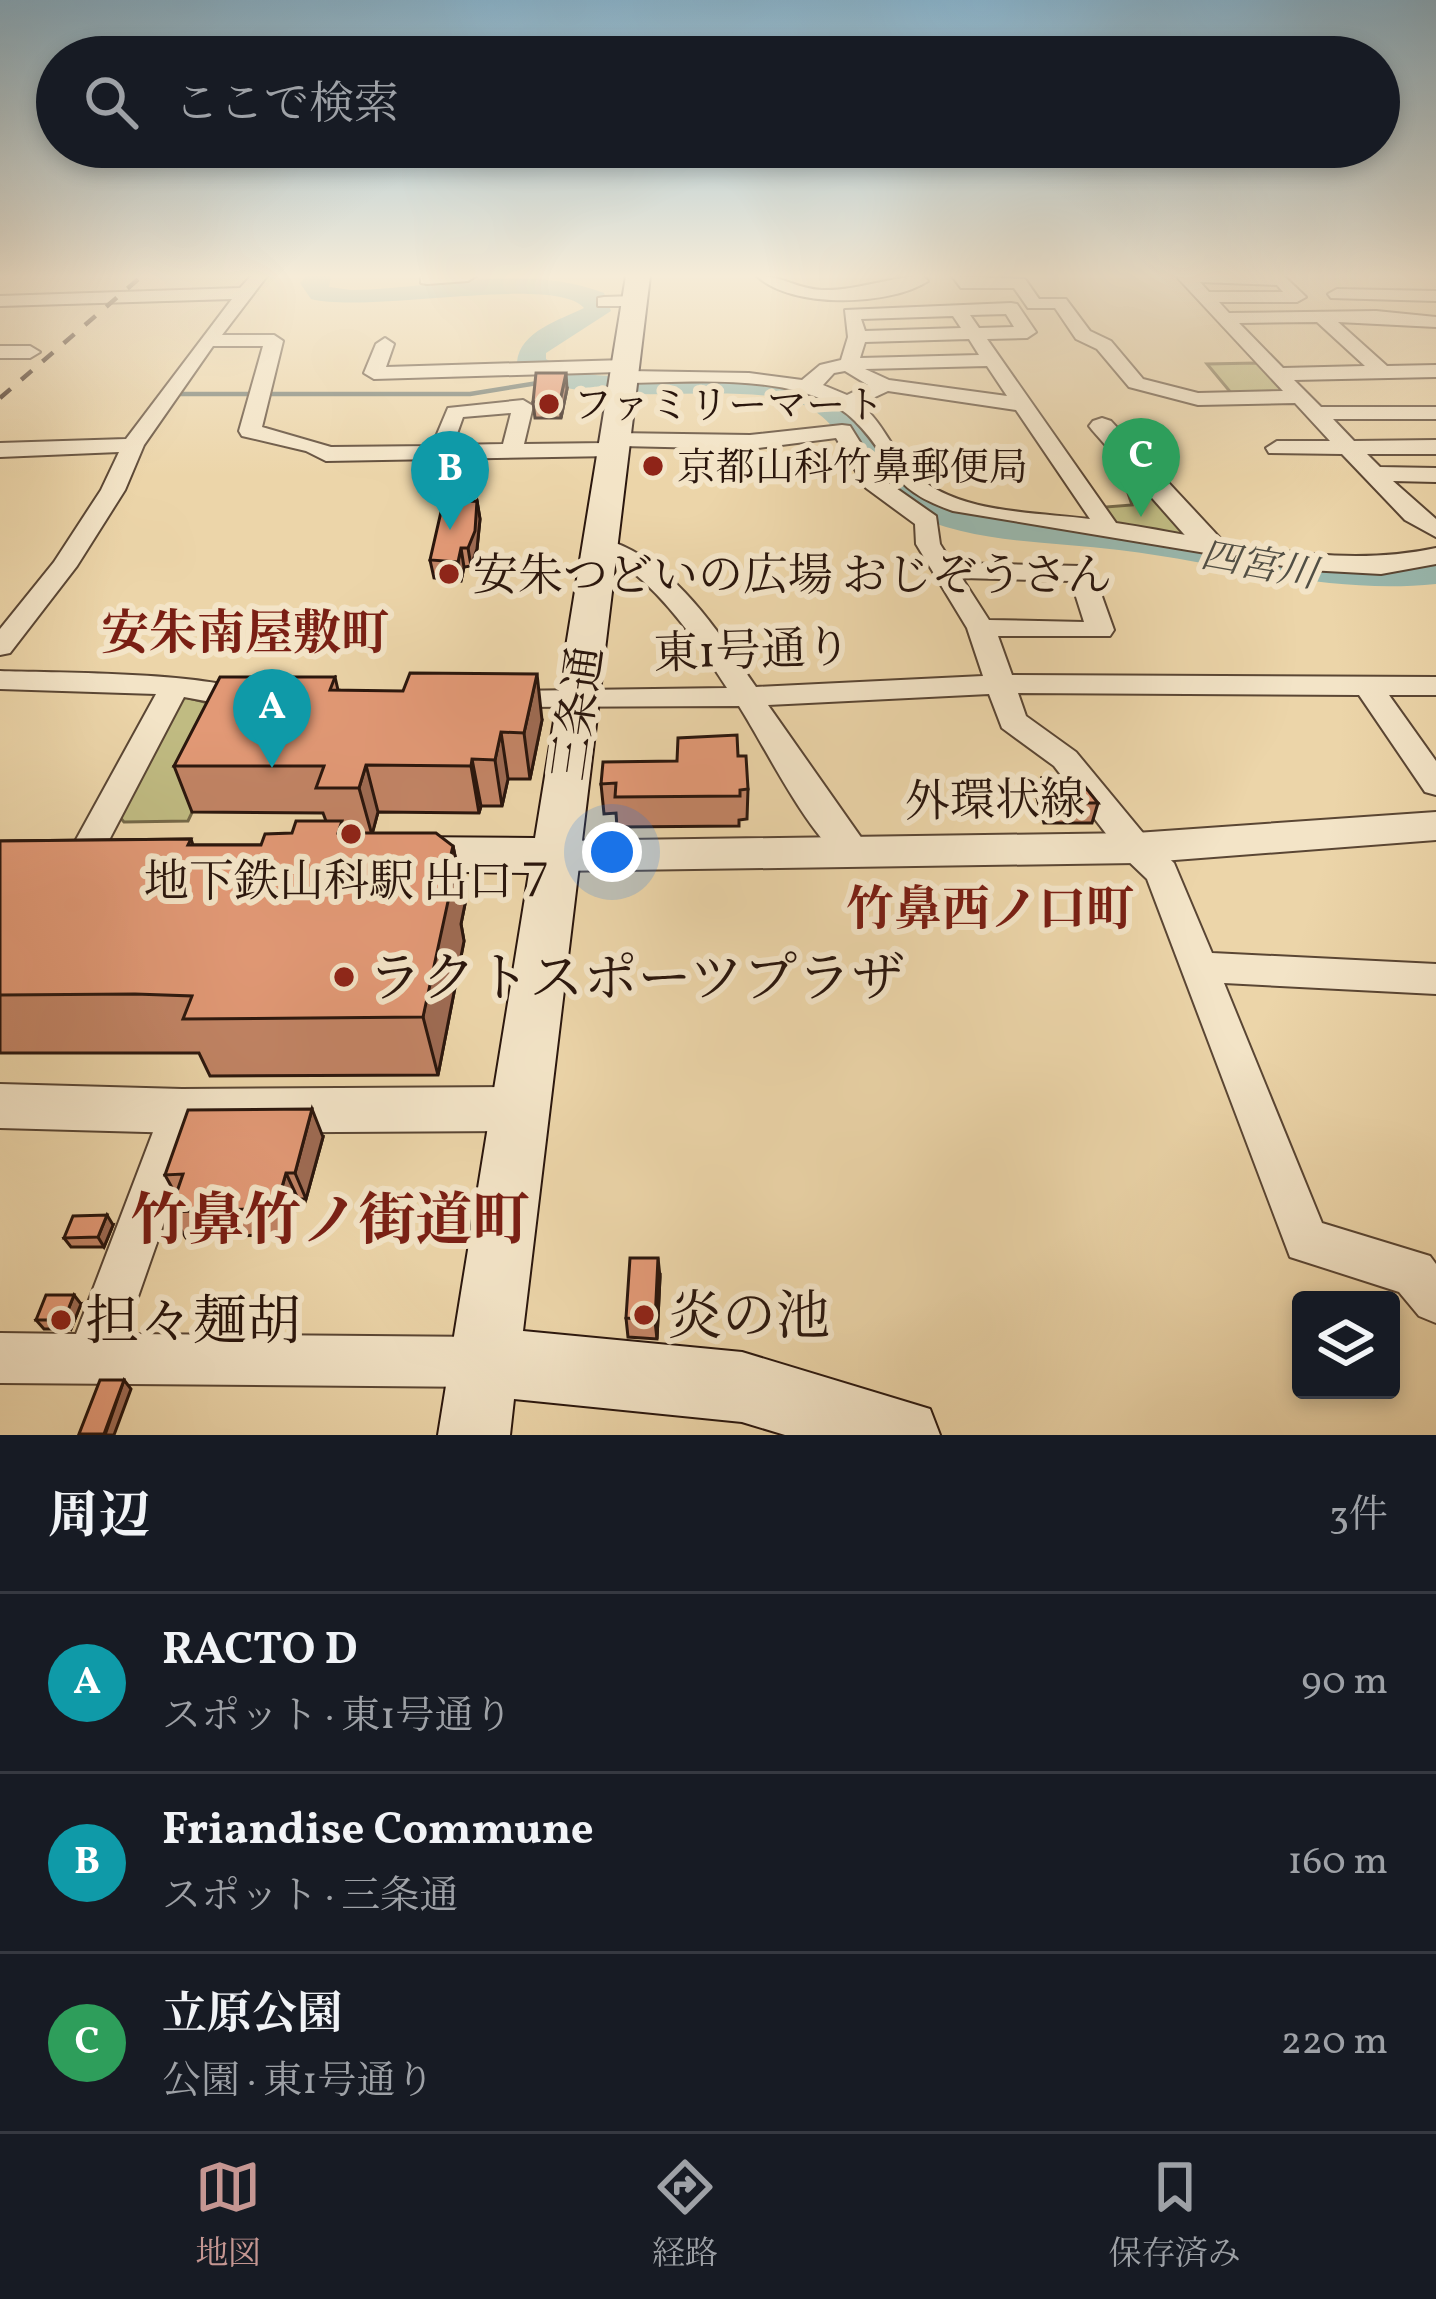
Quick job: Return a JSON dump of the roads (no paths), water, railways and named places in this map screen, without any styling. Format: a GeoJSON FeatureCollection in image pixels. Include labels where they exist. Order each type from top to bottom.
{"type":"FeatureCollection","features":[{"type":"Feature","properties":{"kind":"main road","name":"三条通"},"geometry":{"type":"LineString","coordinates":[[474,1435],[628,343]]}},
{"type":"Feature","properties":{"kind":"main road"},"geometry":{"type":"LineString","coordinates":[[363,855],[555,856]]}},
{"type":"Feature","properties":{"kind":"main road"},"geometry":{"type":"LineString","coordinates":[[485,1362],[742,1388],[904,1435]]}},
{"type":"Feature","properties":{"kind":"street"},"geometry":{"type":"LineString","coordinates":[[0,647],[75,550],[133,445],[205,343]]}},
{"type":"Feature","properties":{"kind":"street"},"geometry":{"type":"LineString","coordinates":[[273,343],[250,431],[314,446],[326,454],[750,442],[842,430],[874,484],[927,521],[928,544],[981,628],[1013,721],[1065,759],[1136,848],[1162,872],[1306,1240],[1413,1273],[1436,1299]]}},
{"type":"Feature","properties":{"kind":"street"},"geometry":{"type":"LineString","coordinates":[[849,364],[855,343]]}},
{"type":"Feature","properties":{"kind":"street"},"geometry":{"type":"LineString","coordinates":[[980,343],[1020,395],[1018,404]]}},
{"type":"Feature","properties":{"kind":"street"},"geometry":{"type":"LineString","coordinates":[[1100,343],[1136,383],[1198,399],[1436,413]]}},
{"type":"Feature","properties":{"kind":"street"},"geometry":{"type":"LineString","coordinates":[[1252,343],[1413,515],[1436,530]]}},
{"type":"Feature","properties":{"kind":"street"},"geometry":{"type":"LineString","coordinates":[[1350,343],[1382,372]]}},
{"type":"Feature","properties":{"kind":"street"},"geometry":{"type":"LineString","coordinates":[[385,344],[374,373],[548,367],[623,377],[761,380],[813,389],[847,403],[861,415],[908,484],[941,500],[1011,518],[1378,567],[1436,556]]}},
{"type":"Feature","properties":{"kind":"street"},"geometry":{"type":"LineString","coordinates":[[0,352],[30,352]]}},
{"type":"Feature","properties":{"kind":"street"},"geometry":{"type":"LineString","coordinates":[[813,389],[812,379],[826,369],[849,364],[991,360]]}},
{"type":"Feature","properties":{"kind":"street"},"geometry":{"type":"LineString","coordinates":[[849,364],[861,376],[885,385],[1018,404],[1108,528]]}},
{"type":"Feature","properties":{"kind":"street"},"geometry":{"type":"LineString","coordinates":[[1282,374],[1436,371]]}},
{"type":"Feature","properties":{"kind":"street"},"geometry":{"type":"LineString","coordinates":[[847,403],[885,385]]}},
{"type":"Feature","properties":{"kind":"street"},"geometry":{"type":"LineString","coordinates":[[440,452],[455,412],[523,406],[512,450]]}},
{"type":"Feature","properties":{"kind":"street"},"geometry":{"type":"LineString","coordinates":[[1102,426],[1209,544]]}},
{"type":"Feature","properties":{"kind":"street"},"geometry":{"type":"LineString","coordinates":[[0,450],[133,445]]}},
{"type":"Feature","properties":{"kind":"street"},"geometry":{"type":"LineString","coordinates":[[1277,448],[1436,447]]}},
{"type":"Feature","properties":{"kind":"street"},"geometry":{"type":"LineString","coordinates":[[1376,474],[1436,475]]}},
{"type":"Feature","properties":{"kind":"street"},"geometry":{"type":"LineString","coordinates":[[599,545],[622,549],[668,593],[752,697],[835,831],[855,853]]}},
{"type":"Feature","properties":{"kind":"street"},"geometry":{"type":"LineString","coordinates":[[944,570],[1081,574],[1100,630],[981,628]]}},
{"type":"Feature","properties":{"kind":"street"},"geometry":{"type":"LineString","coordinates":[[0,680],[175,686],[254,701],[277,700]]}},
{"type":"Feature","properties":{"kind":"street","name":"東1号通り"},"geometry":{"type":"LineString","coordinates":[[467,700],[752,697],[1002,684],[1436,686]]}},
{"type":"Feature","properties":{"kind":"street"},"geometry":{"type":"LineString","coordinates":[[1366,684],[1436,784]]}},
{"type":"Feature","properties":{"kind":"street"},"geometry":{"type":"LineString","coordinates":[[86,856],[175,686]]}},
{"type":"Feature","properties":{"kind":"street","name":"外環状線"},"geometry":{"type":"LineString","coordinates":[[555,856],[1136,848],[1436,826]]}},
{"type":"Feature","properties":{"kind":"street"},"geometry":{"type":"LineString","coordinates":[[1198,967],[1436,979]]}},
{"type":"Feature","properties":{"kind":"street"},"geometry":{"type":"LineString","coordinates":[[0,1106],[182,1111],[520,1108]]}},
{"type":"Feature","properties":{"kind":"street"},"geometry":{"type":"LineString","coordinates":[[92,1358],[182,1111]]}},
{"type":"Feature","properties":{"kind":"street"},"geometry":{"type":"LineString","coordinates":[[0,1358],[485,1362]]}},
{"type":"Feature","properties":{"kind":"waterway","name":"四宮川"},"geometry":{"type":"LineString","coordinates":[[540,343],[532,351],[531,362],[559,379],[599,384],[723,382],[808,395],[845,417],[897,491],[964,521],[1119,539],[1317,573],[1396,576],[1436,572]]}},
{"type":"Feature","properties":{"kind":"waterway"},"geometry":{"type":"LineString","coordinates":[[175,394],[470,394],[544,382]]}},
{"type":"Feature","properties":{"kind":"railway"},"geometry":{"type":"LineString","coordinates":[[0,398],[64,343]]}},
{"type":"Feature","properties":{"kind":"place","name":"ファミリーマート"},"geometry":{"type":"Point","coordinates":[549,404]}},
{"type":"Feature","properties":{"kind":"place","name":"京都山科竹鼻郵便局"},"geometry":{"type":"Point","coordinates":[653,466]}},
{"type":"Feature","properties":{"kind":"place","name":"立原公園"},"geometry":{"type":"Point","coordinates":[1141,517]}},
{"type":"Feature","properties":{"kind":"place","name":"Friandise Commune"},"geometry":{"type":"Point","coordinates":[450,530]}},
{"type":"Feature","properties":{"kind":"place","name":"安朱つどいの広場 おじぞうさん"},"geometry":{"type":"Point","coordinates":[449,574]}},
{"type":"Feature","properties":{"kind":"place","name":"RACTO D"},"geometry":{"type":"Point","coordinates":[272,768]}},
{"type":"Feature","properties":{"kind":"place","name":"地下鉄山科駅 出口７"},"geometry":{"type":"Point","coordinates":[351,834]}},
{"type":"Feature","properties":{"kind":"place","name":"ラクトスポーツプラザ"},"geometry":{"type":"Point","coordinates":[344,977]}},
{"type":"Feature","properties":{"kind":"place","name":"炎の池"},"geometry":{"type":"Point","coordinates":[644,1315]}},
{"type":"Feature","properties":{"kind":"place","name":"担々麺胡"},"geometry":{"type":"Point","coordinates":[61,1320]}},
{"type":"Feature","properties":{"kind":"district","name":"安朱南屋敷町"},"geometry":{"type":"Point","coordinates":[245,632]}},
{"type":"Feature","properties":{"kind":"district","name":"竹鼻西ノ口町"},"geometry":{"type":"Point","coordinates":[990,908]}},
{"type":"Feature","properties":{"kind":"district","name":"竹鼻竹ノ街道町"},"geometry":{"type":"Point","coordinates":[330,1219]}}]}
